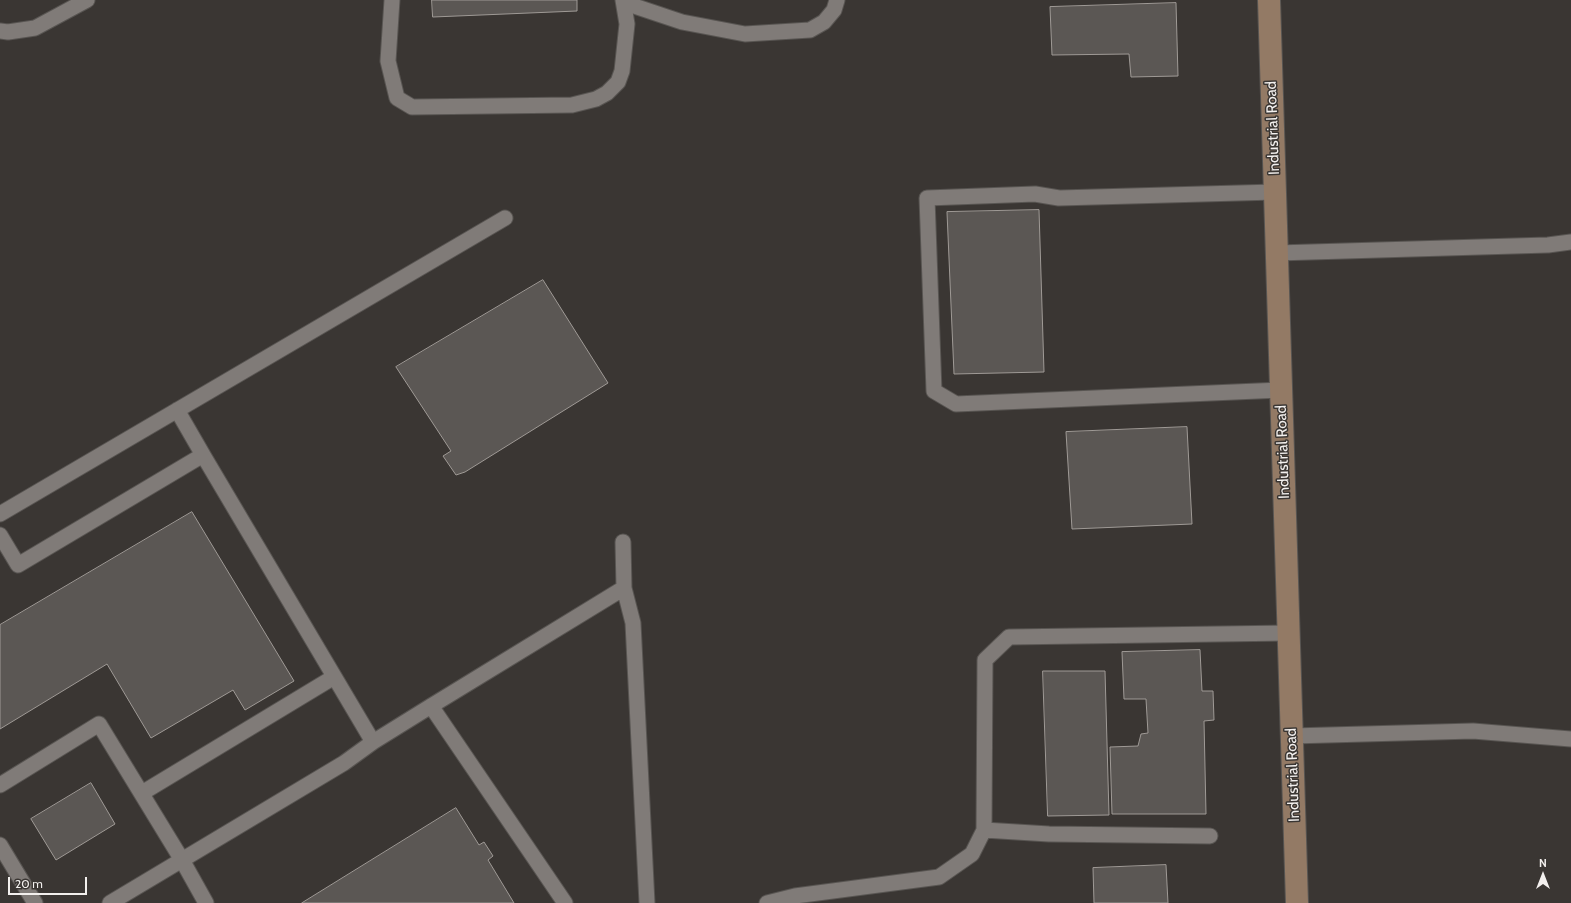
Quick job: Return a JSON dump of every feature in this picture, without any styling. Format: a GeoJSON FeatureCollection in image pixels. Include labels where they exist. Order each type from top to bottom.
{"type":"FeatureCollection","features":[{"type":"Feature","properties":{"kind":"street","name":"Industrial Road"},"geometry":{"type":"LineString","coordinates":[[1269,0],[1297,903]]}},
{"type":"Feature","properties":{"kind":"lane"},"geometry":{"type":"LineString","coordinates":[[0,31],[8,32],[35,28],[86,0]]}},
{"type":"Feature","properties":{"kind":"lane"},"geometry":{"type":"LineString","coordinates":[[392,0],[388,61],[397,98],[412,108],[572,105],[596,99],[607,93],[618,82],[622,71],[627,24],[622,0]]}},
{"type":"Feature","properties":{"kind":"lane"},"geometry":{"type":"LineString","coordinates":[[627,0],[634,6],[682,22],[745,34],[810,30],[824,22],[834,10],[837,0]]}},
{"type":"Feature","properties":{"kind":"lane"},"geometry":{"type":"LineString","coordinates":[[1275,192],[1059,198],[1035,194],[928,198],[934,391],[956,404],[1281,390]]}},
{"type":"Feature","properties":{"kind":"lane"},"geometry":{"type":"LineString","coordinates":[[0,514],[505,218]]}},
{"type":"Feature","properties":{"kind":"lane"},"geometry":{"type":"LineString","coordinates":[[1277,254],[1548,245],[1571,242]]}},
{"type":"Feature","properties":{"kind":"lane"},"geometry":{"type":"LineString","coordinates":[[177,410],[373,742]]}},
{"type":"Feature","properties":{"kind":"lane"},"geometry":{"type":"LineString","coordinates":[[0,535],[18,565],[203,455]]}},
{"type":"Feature","properties":{"kind":"lane"},"geometry":{"type":"LineString","coordinates":[[623,542],[624,588],[633,622],[647,903]]}},
{"type":"Feature","properties":{"kind":"lane"},"geometry":{"type":"LineString","coordinates":[[110,903],[344,763],[373,742],[624,588]]}},
{"type":"Feature","properties":{"kind":"lane"},"geometry":{"type":"LineString","coordinates":[[767,903],[795,896],[939,877],[972,854],[984,830],[985,660],[1010,637],[1289,633]]}},
{"type":"Feature","properties":{"kind":"lane"},"geometry":{"type":"LineString","coordinates":[[142,793],[334,677]]}},
{"type":"Feature","properties":{"kind":"lane"},"geometry":{"type":"LineString","coordinates":[[431,706],[565,903]]}},
{"type":"Feature","properties":{"kind":"lane"},"geometry":{"type":"LineString","coordinates":[[0,785],[99,724],[142,793],[206,903]]}},
{"type":"Feature","properties":{"kind":"lane"},"geometry":{"type":"LineString","coordinates":[[1292,736],[1473,731],[1571,739]]}},
{"type":"Feature","properties":{"kind":"lane"},"geometry":{"type":"LineString","coordinates":[[984,830],[1048,834],[1210,836]]}},
{"type":"Feature","properties":{"kind":"lane"},"geometry":{"type":"LineString","coordinates":[[0,845],[35,903]]}},
{"type":"Feature","properties":{"kind":"building"},"geometry":{"type":"Polygon","coordinates":[[[432,0],[577,0],[577,11],[433,17],[432,0]]]}},
{"type":"Feature","properties":{"kind":"building"},"geometry":{"type":"Polygon","coordinates":[[[1176,3],[1178,76],[1131,77],[1129,54],[1052,55],[1050,7],[1176,3]]]}},
{"type":"Feature","properties":{"kind":"building"},"geometry":{"type":"Polygon","coordinates":[[[1039,210],[1044,372],[954,374],[947,212],[1039,210]]]}},
{"type":"Feature","properties":{"kind":"building"},"geometry":{"type":"Polygon","coordinates":[[[543,280],[608,383],[465,472],[456,475],[443,456],[451,451],[396,367],[543,280]]]}},
{"type":"Feature","properties":{"kind":"building"},"geometry":{"type":"Polygon","coordinates":[[[1187,427],[1192,524],[1072,529],[1066,432],[1187,427]]]}},
{"type":"Feature","properties":{"kind":"building"},"geometry":{"type":"Polygon","coordinates":[[[192,512],[294,681],[245,710],[233,690],[151,738],[107,664],[0,729],[0,625],[192,512]]]}},
{"type":"Feature","properties":{"kind":"building"},"geometry":{"type":"Polygon","coordinates":[[[1200,650],[1202,691],[1213,691],[1214,720],[1204,721],[1206,814],[1112,814],[1110,747],[1138,746],[1141,734],[1148,733],[1146,699],[1124,699],[1122,652],[1200,650]]]}},
{"type":"Feature","properties":{"kind":"building"},"geometry":{"type":"Polygon","coordinates":[[[1043,671],[1105,671],[1109,815],[1048,816],[1043,671]]]}},
{"type":"Feature","properties":{"kind":"building"},"geometry":{"type":"Polygon","coordinates":[[[91,783],[115,824],[56,860],[31,819],[91,783]]]}},
{"type":"Feature","properties":{"kind":"building"},"geometry":{"type":"Polygon","coordinates":[[[456,808],[479,845],[484,842],[493,856],[488,860],[514,903],[302,903],[456,808]]]}},
{"type":"Feature","properties":{"kind":"building"},"geometry":{"type":"Polygon","coordinates":[[[1166,865],[1168,903],[1094,903],[1093,868],[1166,865]]]}}]}
